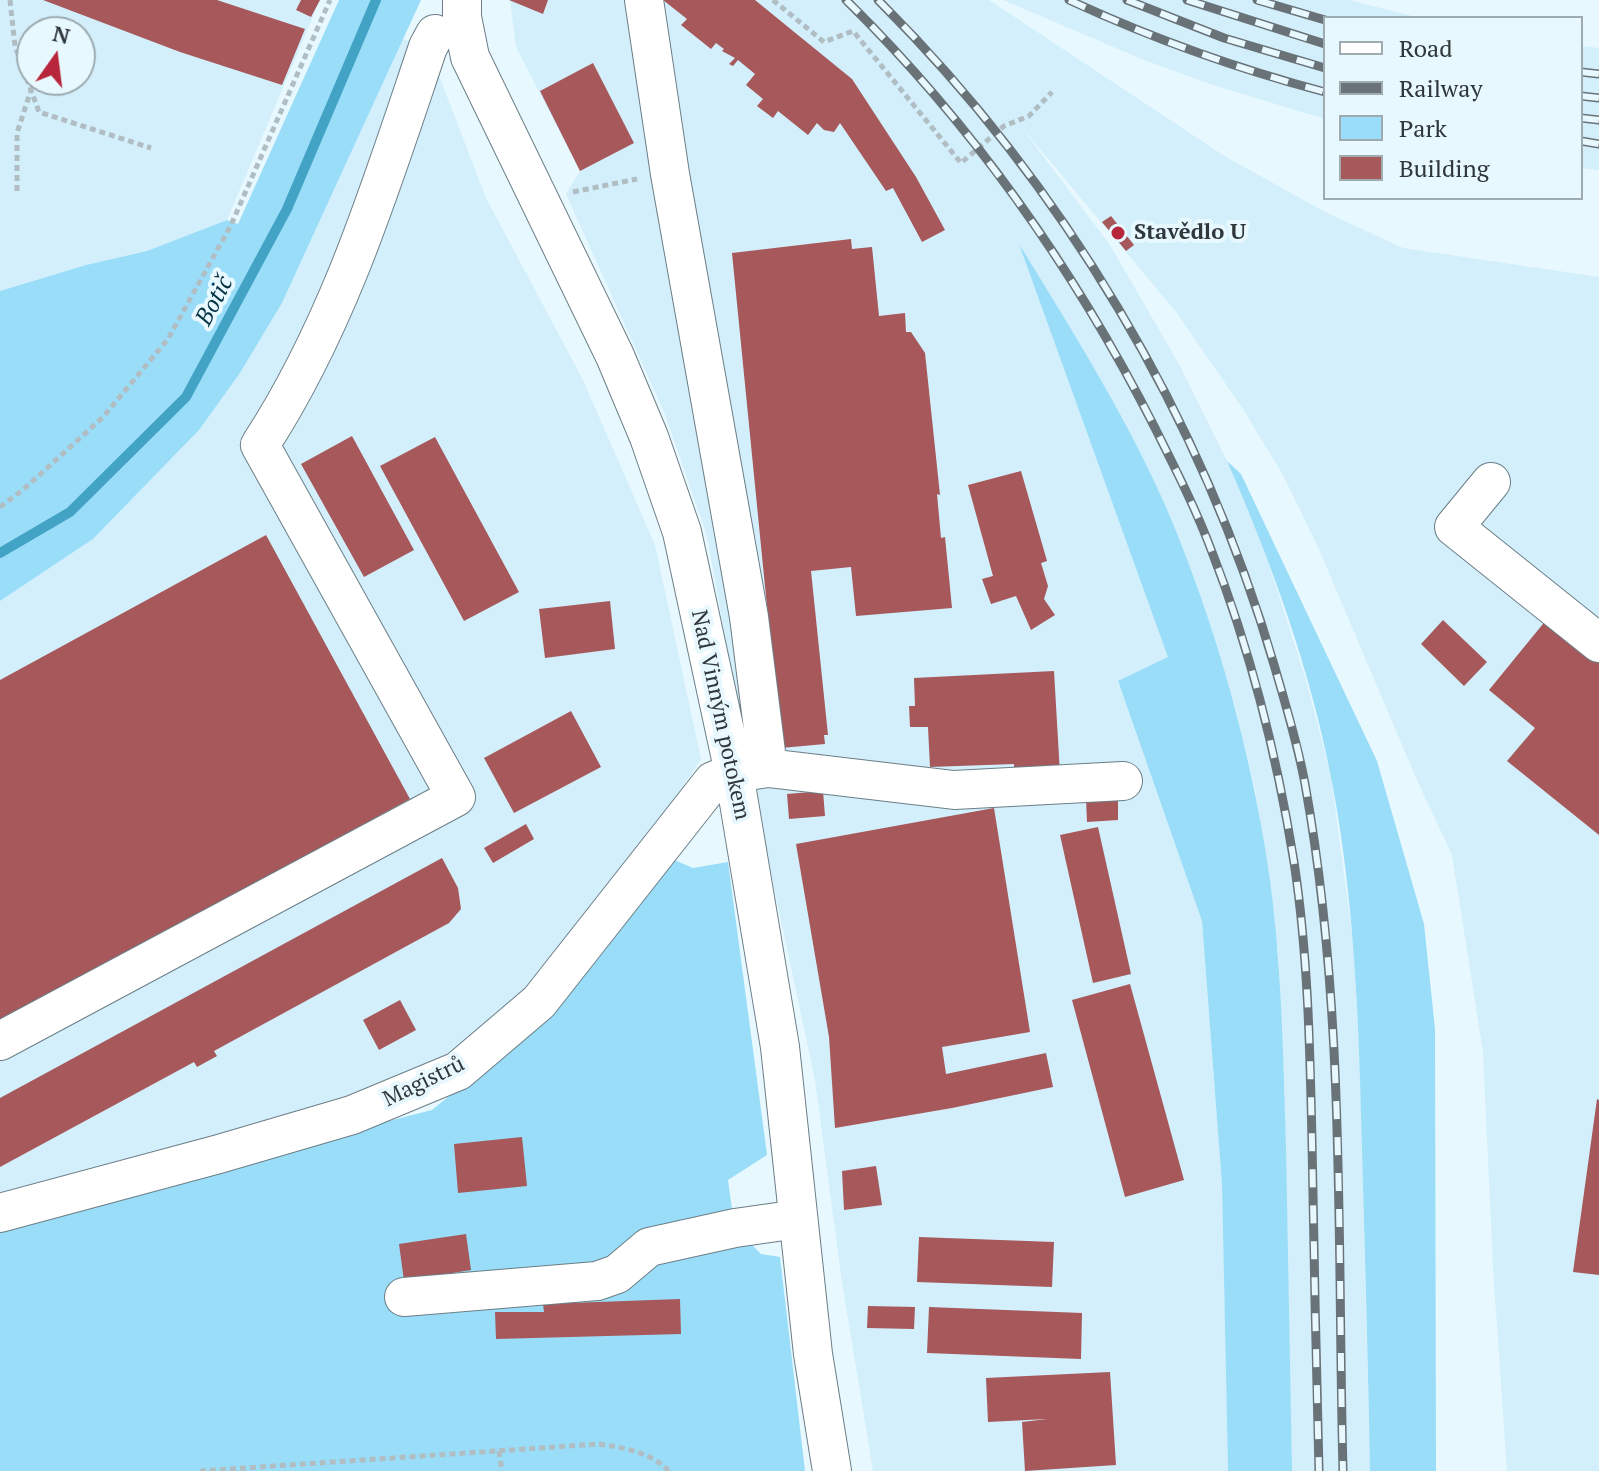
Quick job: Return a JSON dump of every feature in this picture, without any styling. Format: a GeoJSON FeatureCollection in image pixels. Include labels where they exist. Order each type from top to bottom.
{"type":"FeatureCollection","features":[{"type":"Feature","properties":{"kind":"street","name":"Nad Vinným potokem"},"geometry":{"type":"LineString","coordinates":[[462,0],[470,57],[615,356],[654,451],[682,532],[751,770],[813,1354],[832,1471]]}},
{"type":"Feature","properties":{"kind":"street"},"geometry":{"type":"LineString","coordinates":[[644,0],[691,297],[749,617],[751,770],[954,790],[1123,781]]}},
{"type":"Feature","properties":{"kind":"street"},"geometry":{"type":"LineString","coordinates":[[0,1041],[456,797],[260,445],[290,399],[362,240],[435,34]]}},
{"type":"Feature","properties":{"kind":"street"},"geometry":{"type":"LineString","coordinates":[[1491,482],[1454,527],[1599,643]]}},
{"type":"Feature","properties":{"kind":"street","name":"Magistrů"},"geometry":{"type":"LineString","coordinates":[[0,1213],[352,1115],[458,1071],[539,1002],[713,781],[751,770]]}},
{"type":"Feature","properties":{"kind":"street"},"geometry":{"type":"LineString","coordinates":[[682,864],[701,827],[699,818],[691,809]]}},
{"type":"Feature","properties":{"kind":"street"},"geometry":{"type":"LineString","coordinates":[[404,1297],[597,1281],[617,1274],[649,1247],[735,1228],[798,1219]]}},
{"type":"Feature","properties":{"kind":"path"},"geometry":{"type":"LineString","coordinates":[[10,0],[16,49]]}},
{"type":"Feature","properties":{"kind":"path"},"geometry":{"type":"LineString","coordinates":[[0,507],[103,417],[168,339],[231,225],[330,0]]}},
{"type":"Feature","properties":{"kind":"path"},"geometry":{"type":"LineString","coordinates":[[773,0],[824,42],[853,31],[961,163],[1004,126],[1029,116],[1052,92]]}},
{"type":"Feature","properties":{"kind":"path"},"geometry":{"type":"LineString","coordinates":[[17,191],[17,133],[29,96]]}},
{"type":"Feature","properties":{"kind":"path"},"geometry":{"type":"LineString","coordinates":[[33,96],[39,112],[151,148]]}},
{"type":"Feature","properties":{"kind":"path"},"geometry":{"type":"LineString","coordinates":[[566,194],[597,186]]}},
{"type":"Feature","properties":{"kind":"path"},"geometry":{"type":"LineString","coordinates":[[200,1471],[599,1444],[633,1449],[669,1471]]}},
{"type":"Feature","properties":{"kind":"path"},"geometry":{"type":"LineString","coordinates":[[499,1451],[502,1471]]}},
{"type":"Feature","properties":{"kind":"shaded area"},"geometry":{"type":"Polygon","coordinates":[[[0,0],[320,0],[227,220],[147,251],[86,265],[0,291],[0,0]]]}},
{"type":"Feature","properties":{"kind":"shaded area"},"geometry":{"type":"Polygon","coordinates":[[[510,0],[989,0],[1226,157],[1327,213],[1403,248],[1599,277],[1599,1471],[1507,1471],[1483,1052],[1452,855],[1318,547],[1283,475],[1243,409],[1176,312],[1019,124],[1110,245],[1180,366],[1258,530],[1306,680],[1331,776],[1354,949],[1360,1066],[1370,1471],[1292,1471],[1279,962],[1255,789],[1235,706],[1159,495],[1105,387],[1021,249],[1169,657],[1118,682],[1202,921],[1222,1185],[1228,1471],[873,1471],[842,1282],[815,1080],[749,770],[707,536],[665,414],[566,194],[580,171],[516,47],[510,0]]]}},
{"type":"Feature","properties":{"kind":"shaded area"},"geometry":{"type":"Polygon","coordinates":[[[1003,0],[1349,0],[1412,16],[1323,16],[1323,118],[1144,60],[1003,0]]]}},
{"type":"Feature","properties":{"kind":"shaded area"},"geometry":{"type":"Polygon","coordinates":[[[403,39],[428,47],[486,198],[583,380],[655,545],[701,759],[611,896],[506,1020],[430,1068],[381,1095],[0,1196],[0,601],[93,539],[199,430],[240,373],[282,303],[403,39]]]}},
{"type":"Feature","properties":{"kind":"shaded area"},"geometry":{"type":"Polygon","coordinates":[[[1583,46],[1599,48],[1599,170],[1583,168],[1583,46]]]}},
{"type":"Feature","properties":{"kind":"green space"},"geometry":{"type":"Polygon","coordinates":[[[339,0],[421,0],[282,303],[240,373],[199,430],[93,539],[0,601],[0,291],[86,265],[147,251],[227,220],[238,224],[339,0]]]}},
{"type":"Feature","properties":{"kind":"green space"},"geometry":{"type":"Polygon","coordinates":[[[1019,244],[1111,398],[1172,520],[1214,636],[1245,750],[1268,866],[1279,972],[1292,1471],[1228,1471],[1222,1185],[1202,921],[1118,681],[1168,657],[1019,244]]]}},
{"type":"Feature","properties":{"kind":"green space"},"geometry":{"type":"Polygon","coordinates":[[[1227,461],[1241,474],[1377,761],[1424,924],[1435,1029],[1436,1471],[1370,1471],[1361,1103],[1346,870],[1331,777],[1312,696],[1274,576],[1227,461]]]}},
{"type":"Feature","properties":{"kind":"green space"},"geometry":{"type":"Polygon","coordinates":[[[672,859],[693,868],[728,862],[767,1155],[728,1180],[736,1239],[748,1241],[761,1254],[780,1257],[805,1471],[0,1471],[0,1227],[262,1153],[432,1110],[522,1037],[672,859]]]}},
{"type":"Feature","properties":{"kind":"building"},"geometry":{"type":"Polygon","coordinates":[[[43,0],[217,0],[305,29],[282,85],[180,52],[96,20],[96,16],[85,16],[43,0]]]}},
{"type":"Feature","properties":{"kind":"building"},"geometry":{"type":"Polygon","coordinates":[[[301,0],[320,0],[311,17],[296,10],[301,0]]]}},
{"type":"Feature","properties":{"kind":"building"},"geometry":{"type":"Polygon","coordinates":[[[509,0],[548,0],[543,14],[509,0]]]}},
{"type":"Feature","properties":{"kind":"building"},"geometry":{"type":"Polygon","coordinates":[[[663,0],[755,0],[852,79],[916,177],[945,230],[922,242],[893,188],[886,191],[840,123],[834,132],[824,130],[817,123],[808,135],[778,111],[773,118],[757,106],[763,99],[746,85],[755,74],[738,60],[733,66],[729,64],[735,58],[722,51],[724,49],[716,43],[711,49],[681,25],[687,19],[663,0]]]}},
{"type":"Feature","properties":{"kind":"building"},"geometry":{"type":"Polygon","coordinates":[[[593,63],[634,143],[580,171],[540,91],[593,63]]]}},
{"type":"Feature","properties":{"kind":"building","name":"Stavědlo U"},"geometry":{"type":"Polygon","coordinates":[[[1111,216],[1134,245],[1126,251],[1102,222],[1111,216]]]}},
{"type":"Feature","properties":{"kind":"building"},"geometry":{"type":"Polygon","coordinates":[[[851,239],[852,249],[872,247],[879,316],[905,313],[906,332],[911,332],[925,353],[940,495],[937,494],[941,538],[945,537],[952,608],[856,616],[851,567],[811,571],[828,735],[824,735],[825,744],[781,748],[732,253],[851,239]]]}},
{"type":"Feature","properties":{"kind":"building"},"geometry":{"type":"Polygon","coordinates":[[[352,436],[414,550],[364,577],[301,464],[352,436]]]}},
{"type":"Feature","properties":{"kind":"building"},"geometry":{"type":"Polygon","coordinates":[[[435,437],[519,592],[464,621],[380,466],[435,437]]]}},
{"type":"Feature","properties":{"kind":"building"},"geometry":{"type":"Polygon","coordinates":[[[1021,471],[1047,561],[1041,563],[1048,586],[1044,599],[1055,615],[1031,630],[1016,596],[991,604],[982,579],[993,576],[968,485],[1021,471]]]}},
{"type":"Feature","properties":{"kind":"building"},"geometry":{"type":"Polygon","coordinates":[[[266,535],[410,799],[0,1023],[0,680],[266,535]]]}},
{"type":"Feature","properties":{"kind":"building"},"geometry":{"type":"Polygon","coordinates":[[[610,601],[615,649],[545,658],[539,609],[610,601]]]}},
{"type":"Feature","properties":{"kind":"building"},"geometry":{"type":"Polygon","coordinates":[[[1547,619],[1599,661],[1599,835],[1507,761],[1535,728],[1489,690],[1547,619]]]}},
{"type":"Feature","properties":{"kind":"building"},"geometry":{"type":"Polygon","coordinates":[[[1443,620],[1487,662],[1464,686],[1421,644],[1443,620]]]}},
{"type":"Feature","properties":{"kind":"building"},"geometry":{"type":"Polygon","coordinates":[[[1054,671],[1060,774],[1014,776],[1014,764],[930,767],[928,727],[910,727],[909,706],[915,706],[914,678],[1054,671]]]}},
{"type":"Feature","properties":{"kind":"building"},"geometry":{"type":"Polygon","coordinates":[[[571,711],[601,767],[514,813],[484,758],[571,711]]]}},
{"type":"Feature","properties":{"kind":"building"},"geometry":{"type":"Polygon","coordinates":[[[823,791],[825,816],[789,819],[787,794],[823,791]]]}},
{"type":"Feature","properties":{"kind":"building"},"geometry":{"type":"Polygon","coordinates":[[[1118,797],[1118,820],[1087,822],[1086,799],[1118,797]]]}},
{"type":"Feature","properties":{"kind":"building"},"geometry":{"type":"Polygon","coordinates":[[[994,808],[1030,1032],[942,1047],[946,1074],[1046,1053],[1053,1087],[835,1128],[829,1037],[796,844],[994,808]]]}},
{"type":"Feature","properties":{"kind":"building"},"geometry":{"type":"Polygon","coordinates":[[[526,824],[534,839],[493,863],[484,848],[526,824]]]}},
{"type":"Feature","properties":{"kind":"building"},"geometry":{"type":"Polygon","coordinates":[[[1098,827],[1131,974],[1093,983],[1060,835],[1098,827]]]}},
{"type":"Feature","properties":{"kind":"building"},"geometry":{"type":"Polygon","coordinates":[[[442,858],[458,888],[461,909],[449,923],[214,1051],[217,1056],[197,1067],[194,1062],[0,1167],[0,1098],[442,858]]]}},
{"type":"Feature","properties":{"kind":"building"},"geometry":{"type":"Polygon","coordinates":[[[1130,984],[1184,1180],[1125,1197],[1072,1000],[1130,984]]]}},
{"type":"Feature","properties":{"kind":"building"},"geometry":{"type":"Polygon","coordinates":[[[400,1000],[416,1030],[379,1050],[363,1020],[400,1000]]]}},
{"type":"Feature","properties":{"kind":"building"},"geometry":{"type":"Polygon","coordinates":[[[1599,1100],[1599,1275],[1573,1272],[1599,1100]]]}},
{"type":"Feature","properties":{"kind":"building"},"geometry":{"type":"Polygon","coordinates":[[[522,1137],[527,1186],[458,1193],[454,1144],[522,1137]]]}},
{"type":"Feature","properties":{"kind":"building"},"geometry":{"type":"Polygon","coordinates":[[[876,1166],[882,1205],[844,1210],[842,1171],[876,1166]]]}},
{"type":"Feature","properties":{"kind":"building"},"geometry":{"type":"Polygon","coordinates":[[[466,1234],[471,1270],[404,1281],[399,1244],[466,1234]]]}},
{"type":"Feature","properties":{"kind":"building"},"geometry":{"type":"Polygon","coordinates":[[[919,1237],[1054,1242],[1052,1287],[917,1282],[919,1237]]]}},
{"type":"Feature","properties":{"kind":"building"},"geometry":{"type":"Polygon","coordinates":[[[680,1299],[681,1334],[496,1339],[495,1312],[544,1312],[543,1304],[680,1299]]]}},
{"type":"Feature","properties":{"kind":"building"},"geometry":{"type":"Polygon","coordinates":[[[868,1306],[915,1307],[914,1329],[867,1328],[868,1306]]]}},
{"type":"Feature","properties":{"kind":"building"},"geometry":{"type":"Polygon","coordinates":[[[929,1307],[1082,1313],[1081,1359],[927,1353],[929,1307]]]}},
{"type":"Feature","properties":{"kind":"building"},"geometry":{"type":"Polygon","coordinates":[[[1110,1372],[1116,1465],[1025,1471],[1022,1422],[1047,1419],[988,1422],[986,1378],[1110,1372]]]}},
{"type":"Feature","properties":{"kind":"waterway","name":"Botič"},"geometry":{"type":"LineString","coordinates":[[0,553],[70,512],[186,397],[287,209],[376,0]]}},
{"type":"Feature","properties":{"kind":"railway"},"geometry":{"type":"LineString","coordinates":[[846,0],[936,97],[978,148],[1018,201],[1091,312],[1124,369],[1185,489],[1239,628],[1280,783],[1302,931],[1308,1001],[1319,1471]]}},
{"type":"Feature","properties":{"kind":"railway"},"geometry":{"type":"LineString","coordinates":[[878,0],[945,71],[1008,147],[1066,226],[1118,309],[1166,395],[1208,484],[1245,575],[1275,668],[1305,784],[1327,955],[1337,1127],[1343,1471]]}},
{"type":"Feature","properties":{"kind":"railway"},"geometry":{"type":"LineString","coordinates":[[1069,0],[1195,52],[1323,91]]}},
{"type":"Feature","properties":{"kind":"railway"},"geometry":{"type":"LineString","coordinates":[[1127,0],[1224,38],[1323,67]]}},
{"type":"Feature","properties":{"kind":"railway"},"geometry":{"type":"LineString","coordinates":[[1187,0],[1323,43]]}},
{"type":"Feature","properties":{"kind":"railway"},"geometry":{"type":"LineString","coordinates":[[1257,0],[1323,19]]}},
{"type":"Feature","properties":{"kind":"railway"},"geometry":{"type":"LineString","coordinates":[[1583,72],[1599,74]]}},
{"type":"Feature","properties":{"kind":"railway"},"geometry":{"type":"LineString","coordinates":[[1583,96],[1599,98]]}},
{"type":"Feature","properties":{"kind":"railway"},"geometry":{"type":"LineString","coordinates":[[1583,118],[1599,120]]}},
{"type":"Feature","properties":{"kind":"railway"},"geometry":{"type":"LineString","coordinates":[[1583,141],[1599,144]]}},
{"type":"Feature","properties":{"kind":"place","name":"Stavědlo U"},"geometry":{"type":"Point","coordinates":[1118,233]}}]}
